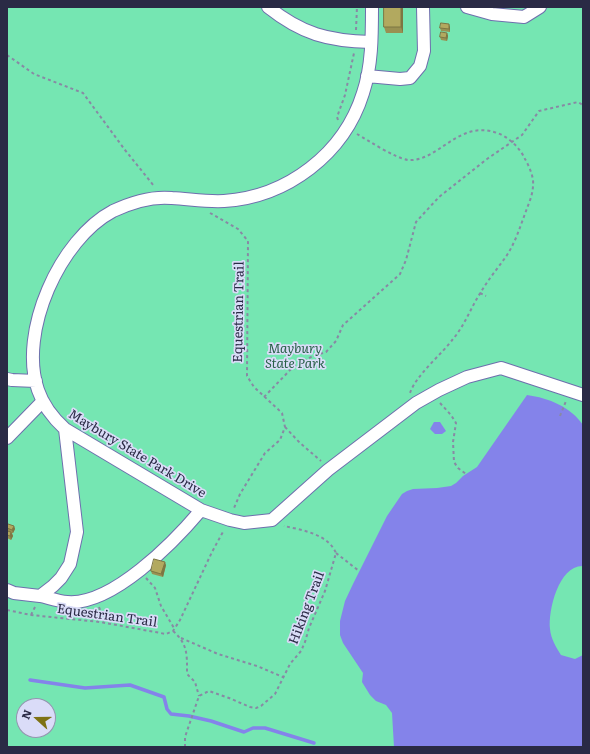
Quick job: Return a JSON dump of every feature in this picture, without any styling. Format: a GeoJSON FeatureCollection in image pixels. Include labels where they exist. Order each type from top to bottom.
{"type":"FeatureCollection","features":[{"type":"Feature","properties":{"kind":"lane"},"geometry":{"type":"LineString","coordinates":[[268,7],[282,18],[313,34],[355,42],[371,42]]}},
{"type":"Feature","properties":{"kind":"lane","name":"Maybury State Park Drive"},"geometry":{"type":"LineString","coordinates":[[272,520],[244,523],[205,512],[65,430],[43,401],[36,381],[34,354],[36,324],[52,282],[71,249],[89,230],[112,212],[130,204],[163,198],[224,200],[244,198],[269,191],[294,180],[314,166],[332,150],[347,128],[359,106],[367,76],[371,42],[372,7]]}},
{"type":"Feature","properties":{"kind":"lane"},"geometry":{"type":"LineString","coordinates":[[367,76],[400,79],[410,78],[420,66],[424,51],[424,7]]}},
{"type":"Feature","properties":{"kind":"lane"},"geometry":{"type":"LineString","coordinates":[[467,7],[492,14],[524,17],[540,7]]}},
{"type":"Feature","properties":{"kind":"lane"},"geometry":{"type":"LineString","coordinates":[[272,520],[328,470],[414,405],[439,390],[467,377],[501,368],[583,395]]}},
{"type":"Feature","properties":{"kind":"lane"},"geometry":{"type":"LineString","coordinates":[[7,379],[36,381]]}},
{"type":"Feature","properties":{"kind":"lane"},"geometry":{"type":"LineString","coordinates":[[7,438],[43,401]]}},
{"type":"Feature","properties":{"kind":"lane"},"geometry":{"type":"LineString","coordinates":[[40,596],[57,582],[70,564],[77,532],[65,430]]}},
{"type":"Feature","properties":{"kind":"lane"},"geometry":{"type":"LineString","coordinates":[[7,590],[68,602],[88,600],[97,597],[115,588],[139,570],[205,512]]}},
{"type":"Feature","properties":{"kind":"path"},"geometry":{"type":"LineString","coordinates":[[357,7],[355,42],[349,80],[338,117],[338,122],[398,157],[406,160],[414,160],[427,156],[452,139],[470,132],[482,130],[497,133],[512,142],[523,154],[534,184],[532,195],[514,243],[506,257],[480,293],[454,339],[414,384],[409,396],[414,405]]}},
{"type":"Feature","properties":{"kind":"path"},"geometry":{"type":"LineString","coordinates":[[7,55],[34,74],[83,93],[163,198]]}},
{"type":"Feature","properties":{"kind":"path"},"geometry":{"type":"LineString","coordinates":[[264,397],[293,367],[313,356],[326,352],[336,341],[343,325],[400,274],[406,260],[416,222],[439,197],[487,159],[522,135],[539,111],[578,102],[583,105]]}},
{"type":"Feature","properties":{"kind":"path","name":"Equestrian Trail"},"geometry":{"type":"LineString","coordinates":[[7,610],[37,616],[105,623],[166,634],[174,629],[180,620],[212,552],[230,520],[240,494],[265,453],[280,440],[285,427],[282,413],[254,387],[247,376],[248,240],[238,229],[204,210]]}},
{"type":"Feature","properties":{"kind":"path"},"geometry":{"type":"LineString","coordinates":[[480,293],[486,296]]}},
{"type":"Feature","properties":{"kind":"path"},"geometry":{"type":"LineString","coordinates":[[434,394],[456,423],[453,442],[454,462],[458,468],[466,474]]}},
{"type":"Feature","properties":{"kind":"path"},"geometry":{"type":"LineString","coordinates":[[560,416],[567,400]]}},
{"type":"Feature","properties":{"kind":"path"},"geometry":{"type":"LineString","coordinates":[[285,427],[300,443],[319,459],[328,470]]}},
{"type":"Feature","properties":{"kind":"path"},"geometry":{"type":"LineString","coordinates":[[272,520],[280,525],[308,531],[325,540],[334,548],[336,553],[359,571]]}},
{"type":"Feature","properties":{"kind":"path","name":"Hiking Trail"},"geometry":{"type":"LineString","coordinates":[[199,696],[209,690],[250,708],[256,708],[261,706],[274,694],[290,664],[301,651],[305,642],[309,628],[325,591],[336,553]]}},
{"type":"Feature","properties":{"kind":"path"},"geometry":{"type":"LineString","coordinates":[[139,570],[155,588],[161,606],[176,634],[181,638],[218,654],[258,666],[283,676]]}},
{"type":"Feature","properties":{"kind":"path"},"geometry":{"type":"LineString","coordinates":[[97,597],[99,611],[105,623]]}},
{"type":"Feature","properties":{"kind":"path"},"geometry":{"type":"LineString","coordinates":[[174,629],[176,634]]}},
{"type":"Feature","properties":{"kind":"path"},"geometry":{"type":"LineString","coordinates":[[181,638],[187,654],[187,674],[195,682],[199,696],[185,737],[185,747]]}},
{"type":"Feature","properties":{"kind":"green space","name":"Maybury State Park"},"geometry":{"type":"Polygon","coordinates":[[[7,7],[583,7],[583,747],[7,747],[7,7]]]}},
{"type":"Feature","properties":{"kind":"shaded area"},"geometry":{"type":"Polygon","coordinates":[[[527,395],[543,398],[559,404],[572,413],[583,425],[583,566],[575,568],[567,573],[561,580],[553,600],[550,629],[551,636],[561,655],[575,659],[583,655],[583,747],[394,747],[392,713],[386,705],[376,701],[370,695],[362,682],[363,673],[343,643],[340,635],[340,621],[345,601],[387,516],[402,494],[413,489],[451,486],[477,467],[527,395]]]}},
{"type":"Feature","properties":{"kind":"shaded area"},"geometry":{"type":"Polygon","coordinates":[[[434,422],[440,422],[446,431],[442,434],[435,434],[430,429],[434,422]]]}},
{"type":"Feature","properties":{"kind":"building"},"geometry":{"type":"Polygon","coordinates":[[[384,7],[401,7],[401,27],[384,27],[384,7]]]}},
{"type":"Feature","properties":{"kind":"building"},"geometry":{"type":"Polygon","coordinates":[[[441,23],[449,24],[449,29],[440,28],[441,23]]]}},
{"type":"Feature","properties":{"kind":"building"},"geometry":{"type":"Polygon","coordinates":[[[441,32],[447,33],[446,38],[440,37],[441,32]]]}},
{"type":"Feature","properties":{"kind":"building"},"geometry":{"type":"Polygon","coordinates":[[[8,524],[14,526],[12,530],[7,528],[8,524]]]}},
{"type":"Feature","properties":{"kind":"building"},"geometry":{"type":"Polygon","coordinates":[[[7,531],[11,532],[10,536],[7,535],[7,531]]]}},
{"type":"Feature","properties":{"kind":"building"},"geometry":{"type":"Polygon","coordinates":[[[154,559],[165,562],[161,574],[151,571],[154,559]]]}},
{"type":"Feature","properties":{"kind":"waterway"},"geometry":{"type":"LineString","coordinates":[[30,680],[85,688],[130,685],[164,697],[167,709],[171,714],[211,721],[244,732],[253,728],[265,728],[314,743]]}}]}
